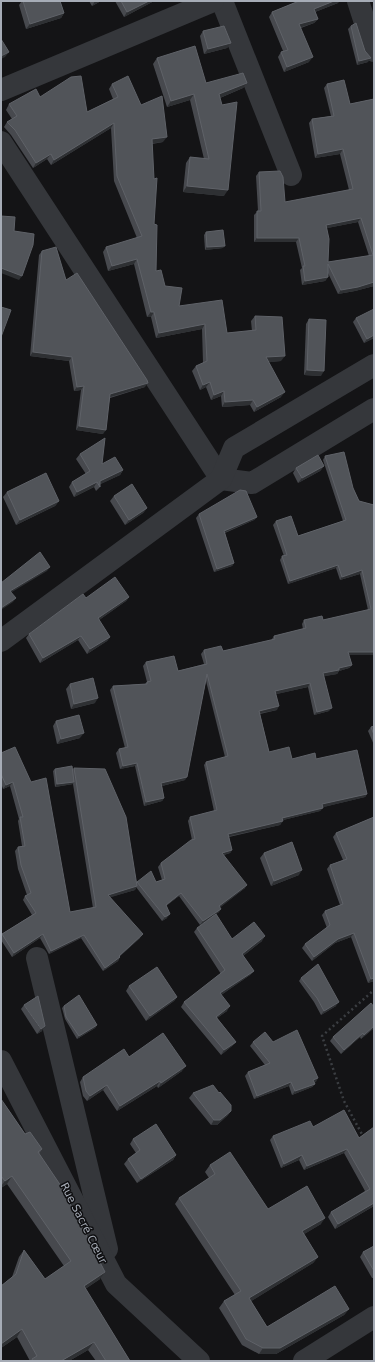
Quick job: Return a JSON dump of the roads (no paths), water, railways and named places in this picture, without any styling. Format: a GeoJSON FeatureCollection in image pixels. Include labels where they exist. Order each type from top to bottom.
{"type":"FeatureCollection","features":[{"type":"Feature","properties":{"kind":"street"},"geometry":{"type":"LineString","coordinates":[[1,90],[213,1]]}},
{"type":"Feature","properties":{"kind":"street"},"geometry":{"type":"LineString","coordinates":[[222,1],[291,175]]}},
{"type":"Feature","properties":{"kind":"street"},"geometry":{"type":"LineString","coordinates":[[358,1],[374,51]]}},
{"type":"Feature","properties":{"kind":"street"},"geometry":{"type":"LineString","coordinates":[[1,142],[221,479],[252,483],[374,409]]}},
{"type":"Feature","properties":{"kind":"street"},"geometry":{"type":"LineString","coordinates":[[1,641],[221,479],[234,448],[374,365]]}},
{"type":"Feature","properties":{"kind":"street"},"geometry":{"type":"LineString","coordinates":[[37,958],[116,1284]]}},
{"type":"Feature","properties":{"kind":"street","name":"Rue Sacré Cœur"},"geometry":{"type":"LineString","coordinates":[[1,1061],[116,1284],[199,1361]]}},
{"type":"Feature","properties":{"kind":"street"},"geometry":{"type":"LineString","coordinates":[[304,1361],[374,1317]]}}]}
